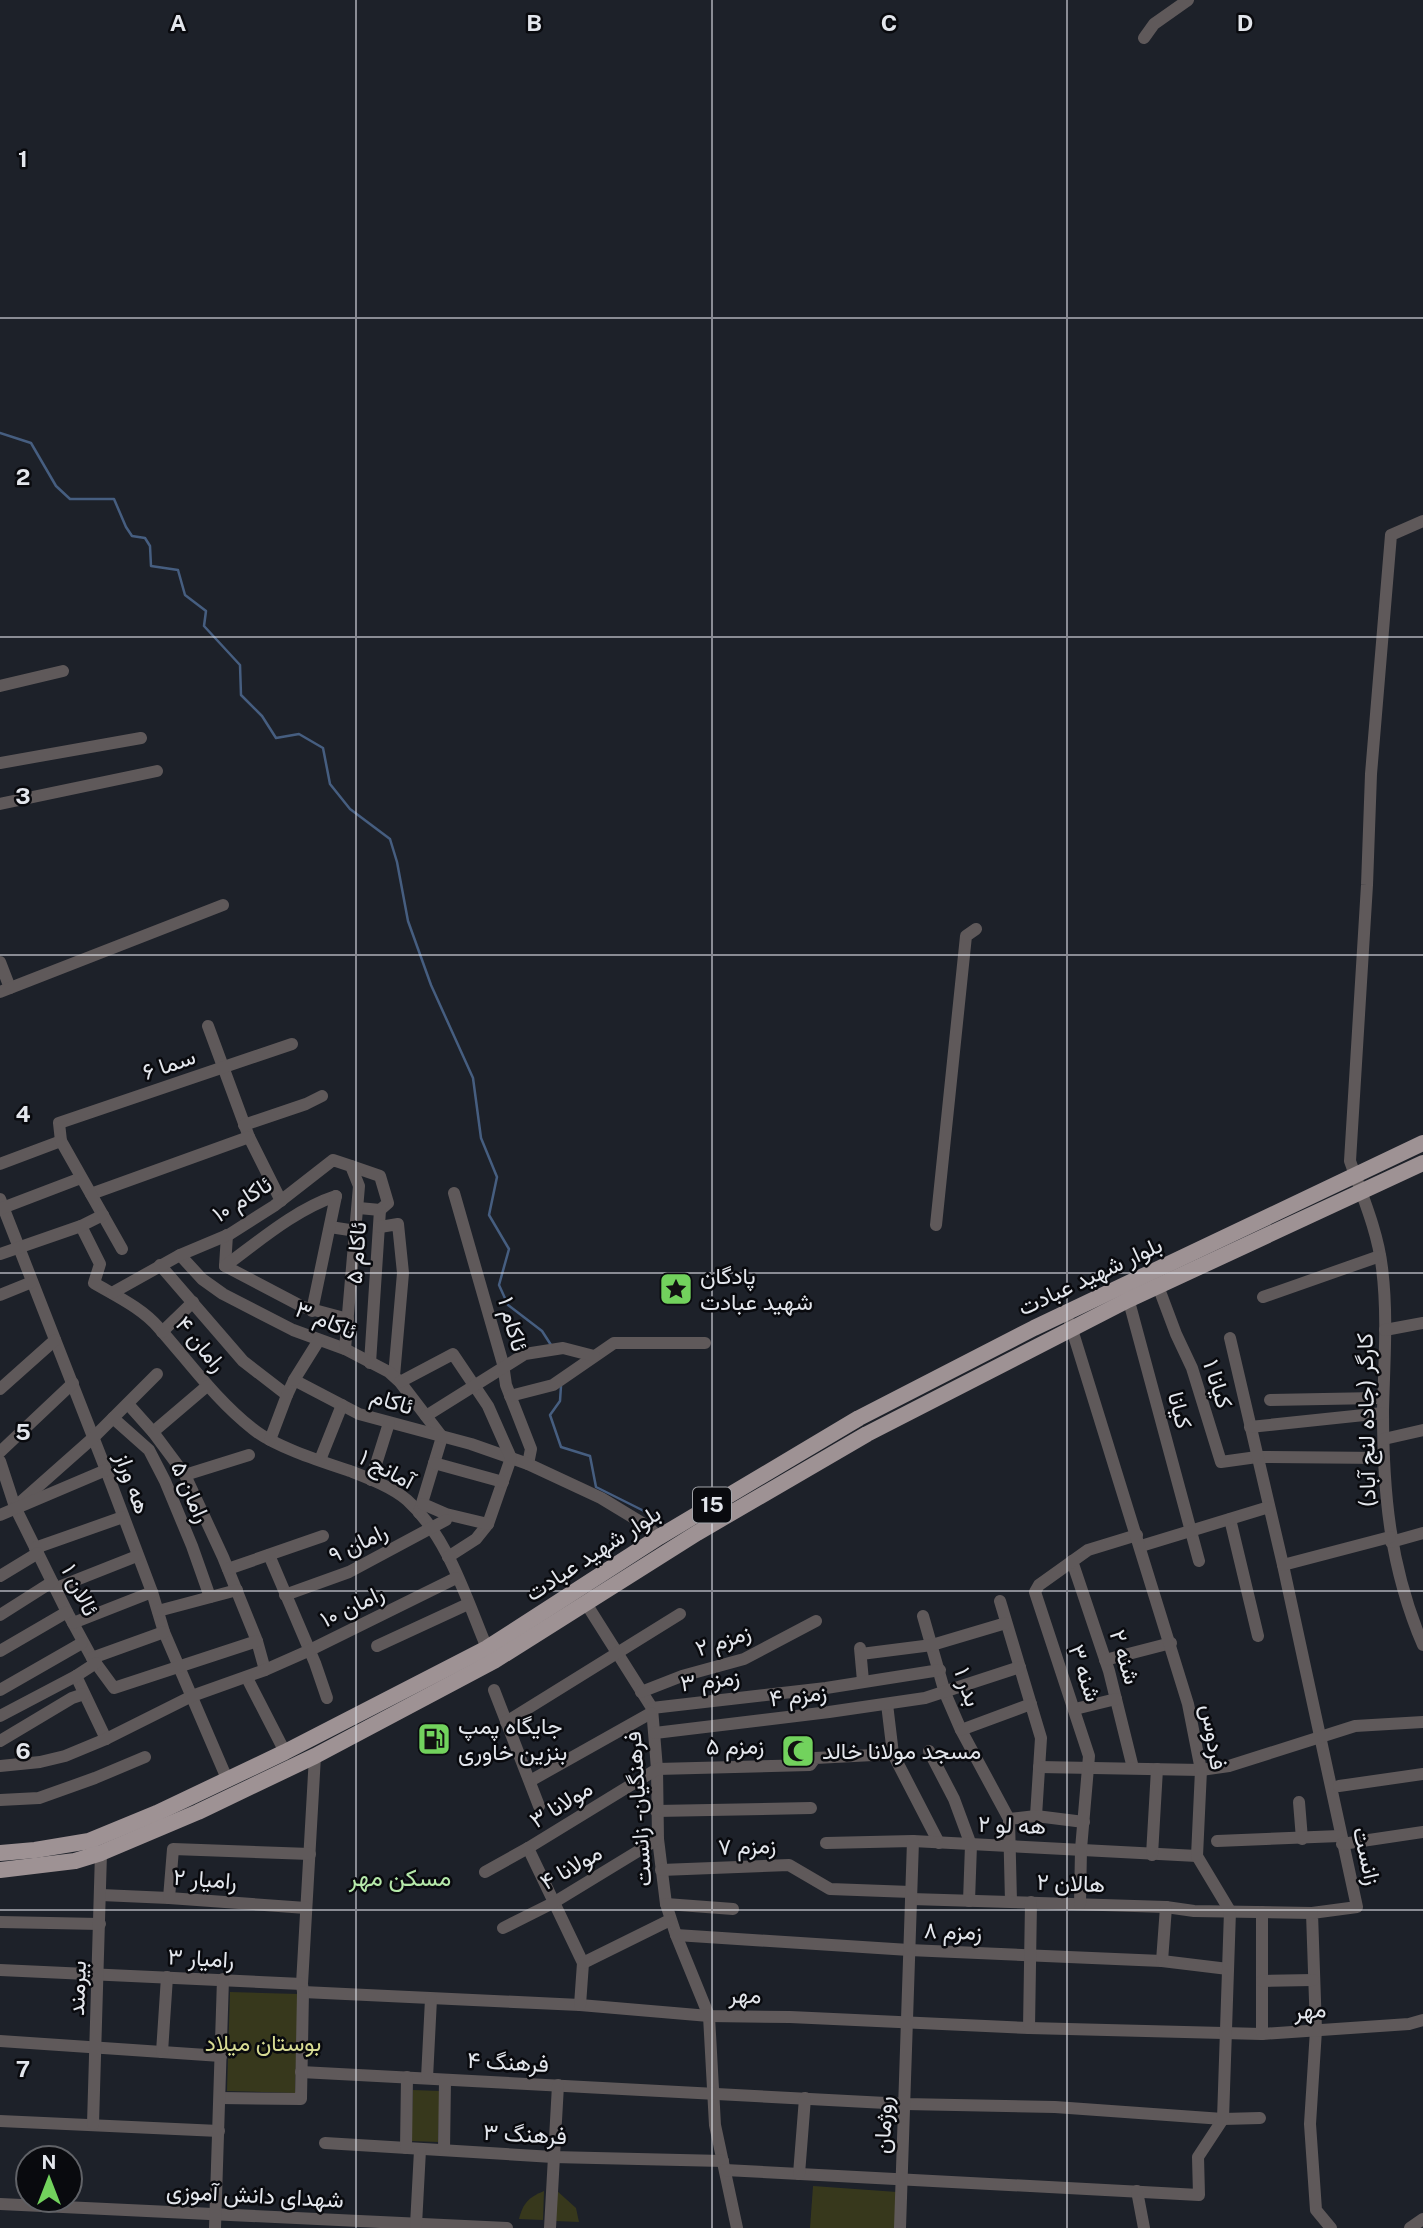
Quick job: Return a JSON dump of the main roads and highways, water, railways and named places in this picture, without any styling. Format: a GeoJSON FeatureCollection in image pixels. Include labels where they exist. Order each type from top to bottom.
{"type":"FeatureCollection","features":[{"type":"Feature","properties":{"kind":"main road","name":"بلوار شهید عبادت"},"geometry":{"type":"LineString","coordinates":[[0,1870],[75,1861],[101,1853],[198,1812],[315,1756],[494,1661],[697,1534],[867,1434],[1073,1329],[1126,1293],[1423,1143]]}},
{"type":"Feature","properties":{"kind":"main road","name":"بلوار شهید عبادت"},"geometry":{"type":"LineString","coordinates":[[0,1853],[89,1841],[228,1781],[487,1648],[659,1537],[859,1418],[1066,1313],[1126,1293],[1158,1286],[1423,1163]]}},
{"type":"Feature","properties":{"kind":"main road"},"geometry":{"type":"LineString","coordinates":[[859,1418],[867,1434]]}},
{"type":"Feature","properties":{"kind":"waterway"},"geometry":{"type":"LineString","coordinates":[[0,433],[31,443],[56,486],[70,499],[114,499],[132,536],[145,538],[150,546],[151,566],[178,570],[185,595],[206,611],[204,626],[240,665],[241,695],[262,716],[276,738],[299,734],[323,748],[330,784],[350,809],[390,839],[408,921],[431,985],[473,1078],[481,1138],[497,1177],[489,1215],[509,1249],[499,1285],[508,1305],[542,1331],[551,1345]]}},
{"type":"Feature","properties":{"kind":"waterway"},"geometry":{"type":"LineString","coordinates":[[561,1386],[560,1401],[550,1415],[561,1447],[590,1456],[596,1487],[654,1516]]}},
{"type":"Feature","properties":{"kind":"place","name":"پادگان شهید عبادت"},"geometry":{"type":"Point","coordinates":[676,1289]}},
{"type":"Feature","properties":{"kind":"place","name":"جایگاه پمپ بنزین خاوری"},"geometry":{"type":"Point","coordinates":[434,1739]}},
{"type":"Feature","properties":{"kind":"place","name":"مسجد مولانا خالد"},"geometry":{"type":"Point","coordinates":[798,1751]}},
{"type":"Feature","properties":{"kind":"district","name":"مسکن مهر"},"geometry":{"type":"Point","coordinates":[400,1878]}},
{"type":"Feature","properties":{"kind":"park label","name":"بوستان میلاد"},"geometry":{"type":"Point","coordinates":[263,2043]}}]}
